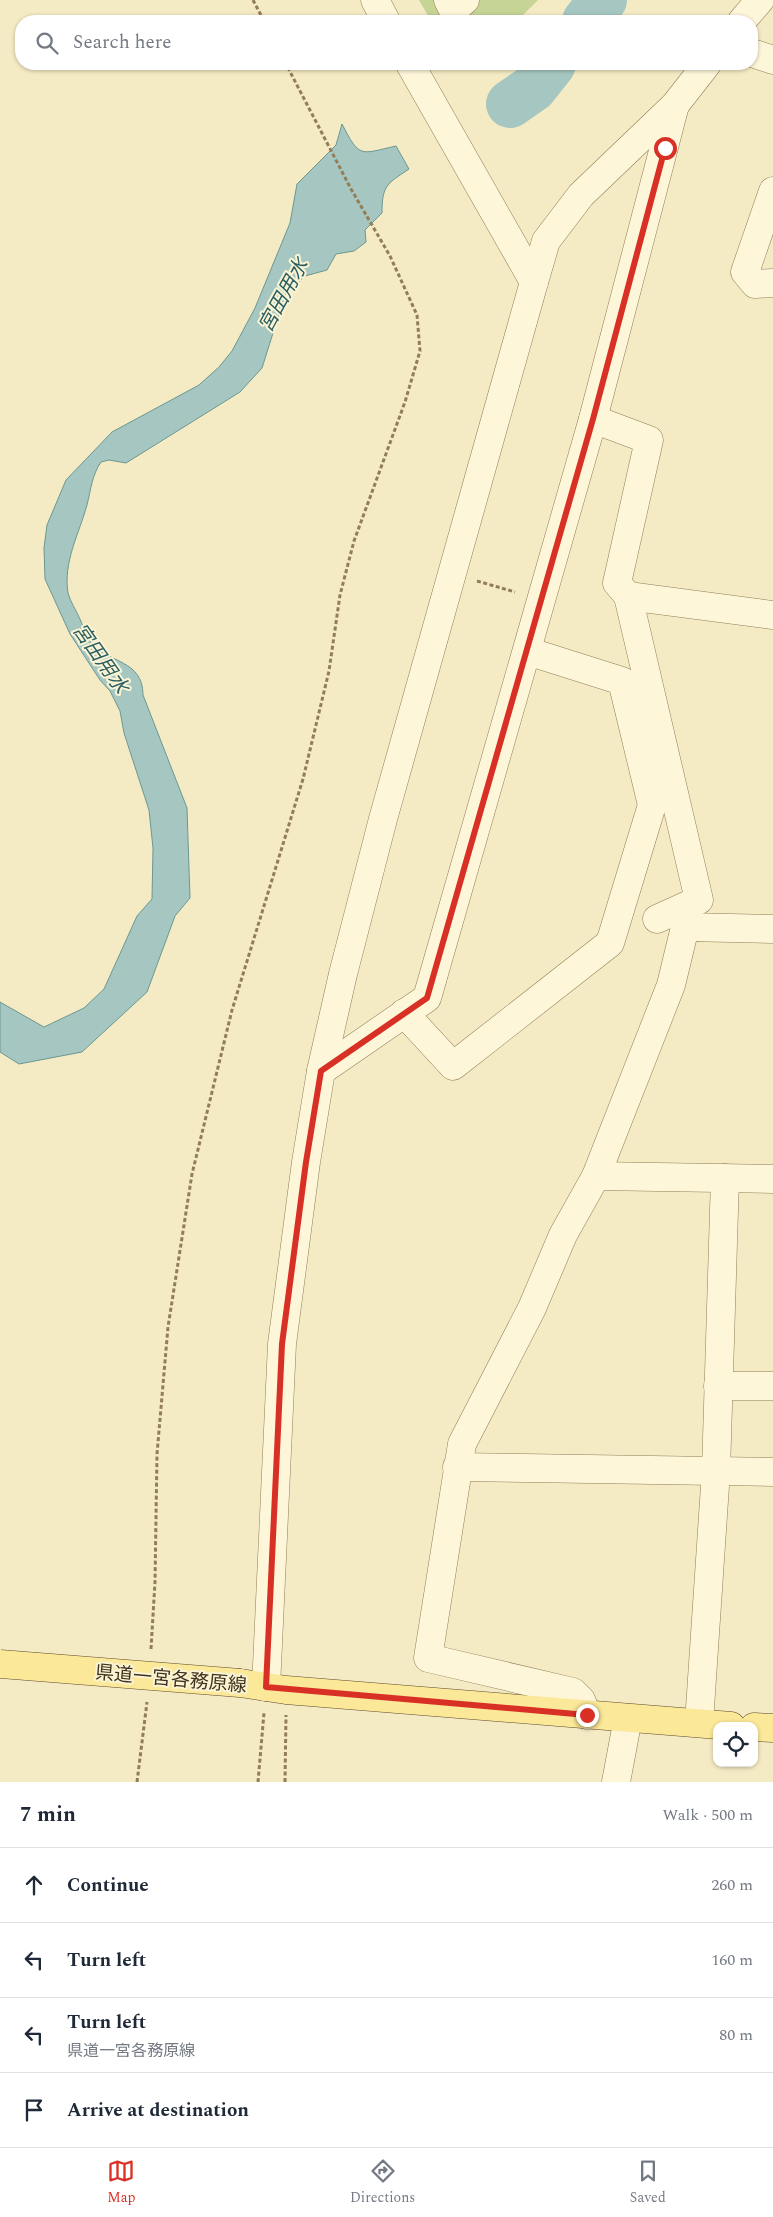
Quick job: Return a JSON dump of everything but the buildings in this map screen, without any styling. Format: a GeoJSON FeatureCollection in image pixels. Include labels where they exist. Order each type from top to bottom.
{"type":"FeatureCollection","features":[{"type":"Feature","properties":{"kind":"main road","name":"県道一宮各務原線"},"geometry":{"type":"LineString","coordinates":[[0,1664],[713,1724]]}},
{"type":"Feature","properties":{"kind":"main road"},"geometry":{"type":"LineString","coordinates":[[758,1727],[773,1728]]}},
{"type":"Feature","properties":{"kind":"street"},"geometry":{"type":"LineString","coordinates":[[375,0],[383,15]]}},
{"type":"Feature","properties":{"kind":"street"},"geometry":{"type":"LineString","coordinates":[[448,0],[453,10],[465,0]]}},
{"type":"Feature","properties":{"kind":"street"},"geometry":{"type":"LineString","coordinates":[[747,15],[760,0]]}},
{"type":"Feature","properties":{"kind":"street"},"geometry":{"type":"LineString","coordinates":[[758,56],[773,60]]}},
{"type":"Feature","properties":{"kind":"street"},"geometry":{"type":"LineString","coordinates":[[413,70],[534,282]]}},
{"type":"Feature","properties":{"kind":"street"},"geometry":{"type":"LineString","coordinates":[[264,1687],[282,1344],[306,1162],[321,1071],[343,974],[381,828],[546,241],[581,195],[675,105],[702,70]]}},
{"type":"Feature","properties":{"kind":"street"},"geometry":{"type":"LineString","coordinates":[[321,1071],[427,998],[593,419],[675,105]]}},
{"type":"Feature","properties":{"kind":"street"},"geometry":{"type":"LineString","coordinates":[[773,191],[745,272],[755,284],[773,283]]}},
{"type":"Feature","properties":{"kind":"street"},"geometry":{"type":"LineString","coordinates":[[593,419],[649,440],[617,583],[628,596],[698,900],[657,919]]}},
{"type":"Feature","properties":{"kind":"street"},"geometry":{"type":"LineString","coordinates":[[628,596],[773,615]]}},
{"type":"Feature","properties":{"kind":"street"},"geometry":{"type":"LineString","coordinates":[[404,1013],[453,1066],[610,943],[652,804],[622,681],[527,651]]}},
{"type":"Feature","properties":{"kind":"street"},"geometry":{"type":"LineString","coordinates":[[587,1715],[582,1700],[573,1692],[428,1658],[462,1444],[532,1308],[563,1235],[596,1176],[671,986],[684,927],[773,929]]}},
{"type":"Feature","properties":{"kind":"street"},"geometry":{"type":"LineString","coordinates":[[596,1176],[773,1179]]}},
{"type":"Feature","properties":{"kind":"street"},"geometry":{"type":"LineString","coordinates":[[699,1723],[716,1471],[725,1178]]}},
{"type":"Feature","properties":{"kind":"street"},"geometry":{"type":"LineString","coordinates":[[718,1386],[773,1386]]}},
{"type":"Feature","properties":{"kind":"street"},"geometry":{"type":"LineString","coordinates":[[457,1467],[773,1472]]}},
{"type":"Feature","properties":{"kind":"street"},"geometry":{"type":"LineString","coordinates":[[616,1782],[628,1718]]}},
{"type":"Feature","properties":{"kind":"path"},"geometry":{"type":"LineString","coordinates":[[253,0],[261,15]]}},
{"type":"Feature","properties":{"kind":"path"},"geometry":{"type":"LineString","coordinates":[[150,1658],[155,1582],[157,1454],[167,1337],[192,1174],[232,1010],[303,779],[329,671],[340,595],[354,540],[405,402],[420,351],[417,315],[390,256],[351,189],[289,70]]}},
{"type":"Feature","properties":{"kind":"path"},"geometry":{"type":"LineString","coordinates":[[451,574],[542,600]]}},
{"type":"Feature","properties":{"kind":"path"},"geometry":{"type":"LineString","coordinates":[[258,1782],[264,1687]]}},
{"type":"Feature","properties":{"kind":"path"},"geometry":{"type":"LineString","coordinates":[[264,1687],[284,1782]]}},
{"type":"Feature","properties":{"kind":"path"},"geometry":{"type":"LineString","coordinates":[[138,1782],[148,1696]]}},
{"type":"Feature","properties":{"kind":"green space"},"geometry":{"type":"Polygon","coordinates":[[[419,0],[538,0],[523,15],[428,15],[419,0]]]}},
{"type":"Feature","properties":{"kind":"water"},"geometry":{"type":"Polygon","coordinates":[[[342,124],[353,143],[362,151],[375,151],[396,146],[409,169],[387,186],[383,196],[382,213],[365,230],[366,242],[354,251],[336,254],[327,270],[305,276],[285,295],[262,368],[240,392],[126,463],[109,460],[101,462],[94,477],[70,559],[67,582],[68,593],[91,642],[98,649],[131,668],[141,683],[143,695],[187,808],[190,898],[175,916],[147,992],[82,1052],[19,1064],[0,1052],[0,1002],[44,1027],[84,1008],[104,989],[137,916],[152,899],[153,848],[149,810],[124,733],[120,711],[110,691],[100,680],[70,634],[45,579],[44,548],[47,525],[66,480],[112,432],[199,385],[219,367],[232,351],[255,308],[290,223],[297,184],[336,145],[342,124]]]}},
{"type":"Feature","properties":{"kind":"waterway","name":"宮田用水"},"geometry":{"type":"LineString","coordinates":[[591,15],[603,0]]}},
{"type":"Feature","properties":{"kind":"waterway","name":"宮田用水"},"geometry":{"type":"LineString","coordinates":[[510,104],[533,88],[547,70]]}},
{"type":"Feature","properties":{"kind":"route"},"geometry":{"type":"LineString","coordinates":[[587,1715],[266,1687],[282,1344],[306,1162],[321,1071],[360,1042],[427,998],[593,419],[665,148]]}}]}
